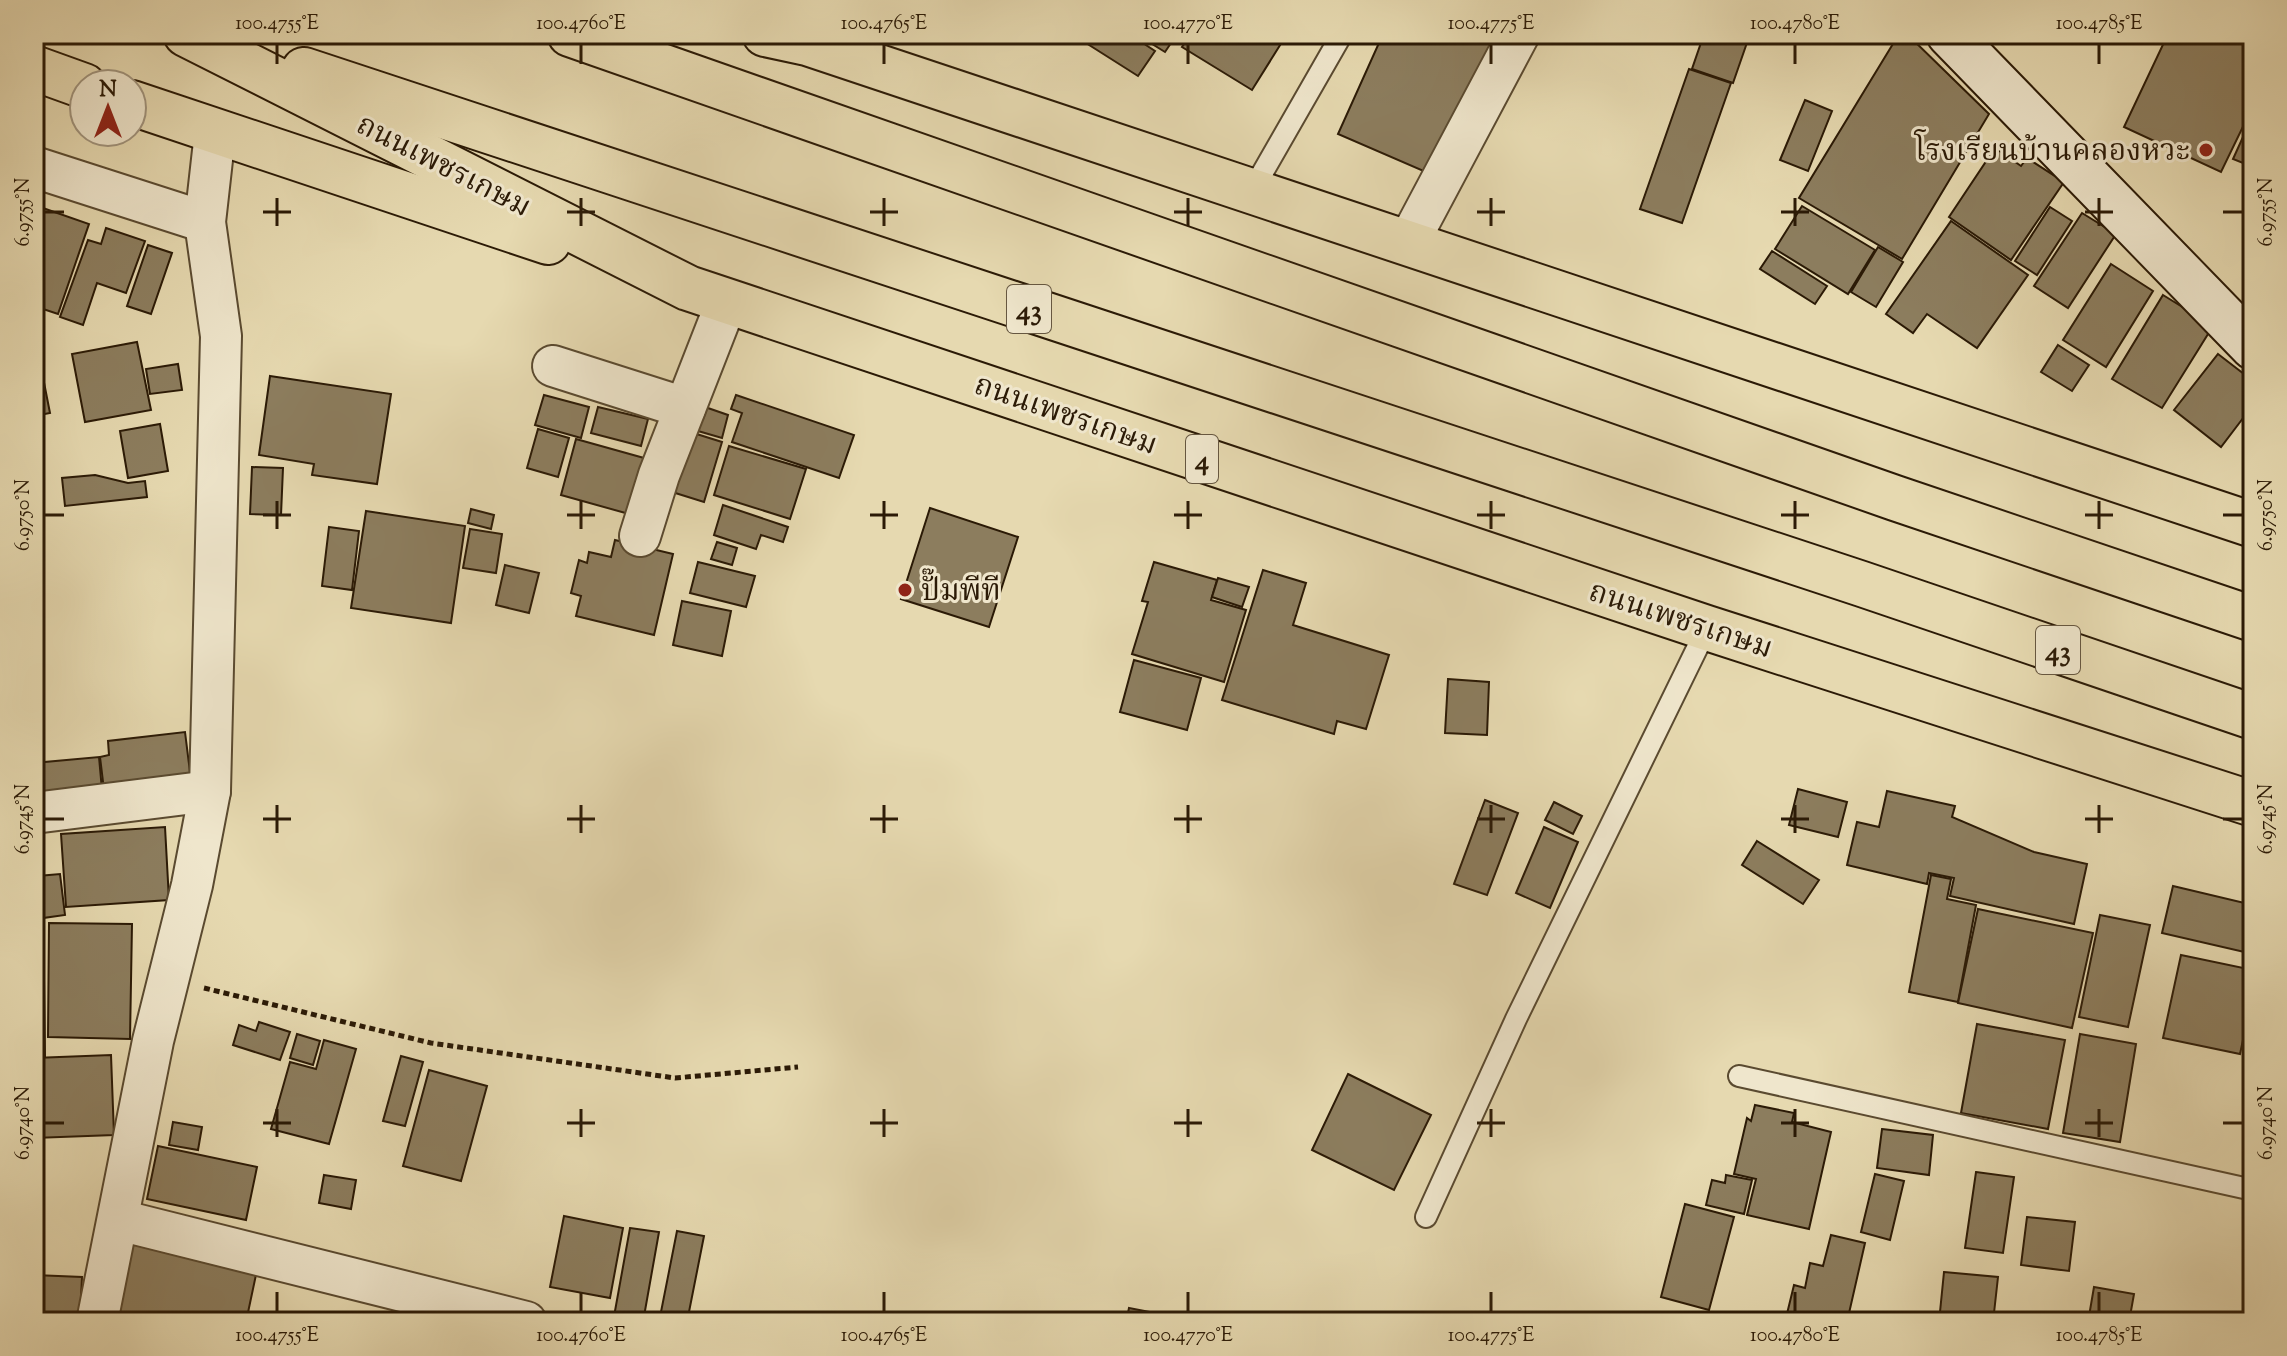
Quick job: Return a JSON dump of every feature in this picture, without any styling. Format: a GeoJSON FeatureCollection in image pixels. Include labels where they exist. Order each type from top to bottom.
{"type":"FeatureCollection","features":[{"type":"Feature","properties":{"kind":"highway","name":"ถนนเพชรเกษม"},"geometry":{"type":"LineString","coordinates":[[186,34],[707,294],[1707,628],[2252,804]]}},
{"type":"Feature","properties":{"kind":"highway","name":"43"},"geometry":{"type":"LineString","coordinates":[[195,34],[1862,584],[2253,717]]}},
{"type":"Feature","properties":{"kind":"highway"},"geometry":{"type":"LineString","coordinates":[[570,34],[1895,498],[2253,619]]}},
{"type":"Feature","properties":{"kind":"highway"},"geometry":{"type":"LineString","coordinates":[[765,34],[790,36],[2253,525]]}},
{"type":"Feature","properties":{"kind":"highway"},"geometry":{"type":"LineString","coordinates":[[34,68],[68,80]]}},
{"type":"Feature","properties":{"kind":"highway"},"geometry":{"type":"LineString","coordinates":[[148,109],[707,294]]}},
{"type":"Feature","properties":{"kind":"street"},"geometry":{"type":"LineString","coordinates":[[1408,243],[1519,34]]}},
{"type":"Feature","properties":{"kind":"street"},"geometry":{"type":"LineString","coordinates":[[1949,34],[2251,337]]}},
{"type":"Feature","properties":{"kind":"street"},"geometry":{"type":"LineString","coordinates":[[97,1322],[210,791],[221,336],[205,222],[215,133]]}},
{"type":"Feature","properties":{"kind":"street"},"geometry":{"type":"LineString","coordinates":[[34,167],[205,222]]}},
{"type":"Feature","properties":{"kind":"street"},"geometry":{"type":"LineString","coordinates":[[640,536],[685,408],[707,294]]}},
{"type":"Feature","properties":{"kind":"street"},"geometry":{"type":"LineString","coordinates":[[553,366],[685,408]]}},
{"type":"Feature","properties":{"kind":"street"},"geometry":{"type":"LineString","coordinates":[[34,813],[210,791]]}},
{"type":"Feature","properties":{"kind":"street"},"geometry":{"type":"LineString","coordinates":[[119,1220],[526,1322]]}},
{"type":"Feature","properties":{"kind":"lane"},"geometry":{"type":"LineString","coordinates":[[1252,191],[1342,34]]}},
{"type":"Feature","properties":{"kind":"lane"},"geometry":{"type":"LineString","coordinates":[[1426,1217],[1516,1019],[1707,628]]}},
{"type":"Feature","properties":{"kind":"lane"},"geometry":{"type":"LineString","coordinates":[[1739,1076],[2253,1190]]}},
{"type":"Feature","properties":{"kind":"path"},"geometry":{"type":"LineString","coordinates":[[168,980],[431,1043],[675,1078],[798,1067]]}},
{"type":"Feature","properties":{"kind":"building"},"geometry":{"type":"Polygon","coordinates":[[[1092,34],[1129,34],[1155,51],[1138,76],[1086,43],[1092,34]]]}},
{"type":"Feature","properties":{"kind":"building"},"geometry":{"type":"Polygon","coordinates":[[[1136,34],[1177,34],[1165,52],[1136,34]]]}},
{"type":"Feature","properties":{"kind":"building"},"geometry":{"type":"Polygon","coordinates":[[[1191,34],[1287,34],[1252,90],[1182,47],[1191,34]]]}},
{"type":"Feature","properties":{"kind":"building"},"geometry":{"type":"Polygon","coordinates":[[[1383,34],[1471,34],[1494,44],[1435,176],[1338,134],[1383,34]]]}},
{"type":"Feature","properties":{"kind":"building"},"geometry":{"type":"Polygon","coordinates":[[[1704,34],[1750,34],[1733,83],[1692,69],[1704,34]]]}},
{"type":"Feature","properties":{"kind":"building"},"geometry":{"type":"Polygon","coordinates":[[[1899,34],[1907,34],[1989,114],[1902,259],[1799,198],[1899,34]]]}},
{"type":"Feature","properties":{"kind":"building"},"geometry":{"type":"Polygon","coordinates":[[[2168,34],[2253,34],[2253,106],[2221,172],[2124,127],[2168,34]]]}},
{"type":"Feature","properties":{"kind":"building"},"geometry":{"type":"Polygon","coordinates":[[[1689,69],[1731,83],[1682,223],[1640,209],[1689,69]]]}},
{"type":"Feature","properties":{"kind":"building"},"geometry":{"type":"Polygon","coordinates":[[[1805,100],[1832,111],[1808,171],[1780,160],[1805,100]]]}},
{"type":"Feature","properties":{"kind":"building"},"geometry":{"type":"Polygon","coordinates":[[[2253,115],[2253,167],[2233,159],[2253,115]]]}},
{"type":"Feature","properties":{"kind":"building"},"geometry":{"type":"Polygon","coordinates":[[[1995,148],[2021,166],[2027,158],[2064,182],[2011,260],[1949,217],[1995,148]]]}},
{"type":"Feature","properties":{"kind":"building"},"geometry":{"type":"Polygon","coordinates":[[[1802,206],[1875,250],[1848,294],[1775,249],[1802,206]]]}},
{"type":"Feature","properties":{"kind":"building"},"geometry":{"type":"Polygon","coordinates":[[[40,207],[89,224],[58,314],[34,306],[34,224],[40,207]]]}},
{"type":"Feature","properties":{"kind":"building"},"geometry":{"type":"Polygon","coordinates":[[[2050,207],[2072,221],[2037,275],[2015,261],[2050,207]]]}},
{"type":"Feature","properties":{"kind":"building"},"geometry":{"type":"Polygon","coordinates":[[[2082,213],[2116,234],[2068,308],[2034,286],[2082,213]]]}},
{"type":"Feature","properties":{"kind":"building"},"geometry":{"type":"Polygon","coordinates":[[[1951,221],[2028,275],[1977,348],[1927,314],[1913,333],[1886,314],[1951,221]]]}},
{"type":"Feature","properties":{"kind":"building"},"geometry":{"type":"Polygon","coordinates":[[[106,228],[145,241],[126,293],[97,283],[83,325],[60,317],[88,240],[101,244],[106,228]]]}},
{"type":"Feature","properties":{"kind":"building"},"geometry":{"type":"Polygon","coordinates":[[[148,245],[172,253],[151,314],[127,306],[148,245]]]}},
{"type":"Feature","properties":{"kind":"building"},"geometry":{"type":"Polygon","coordinates":[[[1878,247],[1903,262],[1876,307],[1851,292],[1878,247]]]}},
{"type":"Feature","properties":{"kind":"building"},"geometry":{"type":"Polygon","coordinates":[[[1772,251],[1827,286],[1815,304],[1760,269],[1772,251]]]}},
{"type":"Feature","properties":{"kind":"building"},"geometry":{"type":"Polygon","coordinates":[[[2111,264],[2153,291],[2106,367],[2063,340],[2111,264]]]}},
{"type":"Feature","properties":{"kind":"building"},"geometry":{"type":"Polygon","coordinates":[[[2163,295],[2213,326],[2162,408],[2112,379],[2163,295]]]}},
{"type":"Feature","properties":{"kind":"building"},"geometry":{"type":"Polygon","coordinates":[[[137,342],[151,410],[85,422],[72,354],[137,342]]]}},
{"type":"Feature","properties":{"kind":"building"},"geometry":{"type":"Polygon","coordinates":[[[2058,345],[2089,365],[2072,391],[2041,372],[2058,345]]]}},
{"type":"Feature","properties":{"kind":"building"},"geometry":{"type":"Polygon","coordinates":[[[38,352],[50,413],[34,416],[34,353],[38,352]]]}},
{"type":"Feature","properties":{"kind":"building"},"geometry":{"type":"Polygon","coordinates":[[[2218,354],[2253,381],[2253,405],[2221,447],[2174,410],[2218,354]]]}},
{"type":"Feature","properties":{"kind":"building"},"geometry":{"type":"Polygon","coordinates":[[[178,364],[182,390],[150,394],[146,369],[178,364]]]}},
{"type":"Feature","properties":{"kind":"building"},"geometry":{"type":"Polygon","coordinates":[[[270,376],[391,394],[377,484],[312,475],[314,464],[259,455],[270,376]]]}},
{"type":"Feature","properties":{"kind":"building"},"geometry":{"type":"Polygon","coordinates":[[[544,395],[589,407],[581,438],[535,425],[544,395]]]}},
{"type":"Feature","properties":{"kind":"building"},"geometry":{"type":"Polygon","coordinates":[[[736,395],[854,435],[839,478],[732,442],[742,413],[731,409],[736,395]]]}},
{"type":"Feature","properties":{"kind":"building"},"geometry":{"type":"Polygon","coordinates":[[[598,407],[648,419],[641,446],[591,433],[598,407]]]}},
{"type":"Feature","properties":{"kind":"building"},"geometry":{"type":"Polygon","coordinates":[[[705,407],[728,415],[722,438],[698,431],[705,407]]]}},
{"type":"Feature","properties":{"kind":"building"},"geometry":{"type":"Polygon","coordinates":[[[160,424],[168,471],[128,478],[120,431],[160,424]]]}},
{"type":"Feature","properties":{"kind":"building"},"geometry":{"type":"Polygon","coordinates":[[[538,429],[569,438],[558,477],[527,468],[538,429]]]}},
{"type":"Feature","properties":{"kind":"building"},"geometry":{"type":"Polygon","coordinates":[[[687,431],[722,442],[704,502],[669,491],[687,431]]]}},
{"type":"Feature","properties":{"kind":"building"},"geometry":{"type":"Polygon","coordinates":[[[576,439],[644,458],[629,514],[561,495],[576,439]]]}},
{"type":"Feature","properties":{"kind":"building"},"geometry":{"type":"Polygon","coordinates":[[[729,446],[806,469],[790,519],[714,495],[729,446]]]}},
{"type":"Feature","properties":{"kind":"building"},"geometry":{"type":"Polygon","coordinates":[[[252,467],[283,468],[281,515],[250,514],[252,467]]]}},
{"type":"Feature","properties":{"kind":"building"},"geometry":{"type":"Polygon","coordinates":[[[95,475],[128,483],[145,481],[147,497],[65,506],[62,478],[95,475]]]}},
{"type":"Feature","properties":{"kind":"building"},"geometry":{"type":"Polygon","coordinates":[[[723,505],[788,527],[783,542],[761,535],[756,549],[714,535],[723,505]]]}},
{"type":"Feature","properties":{"kind":"building"},"geometry":{"type":"Polygon","coordinates":[[[930,508],[1018,537],[989,627],[901,599],[930,508]]]}},
{"type":"Feature","properties":{"kind":"building"},"geometry":{"type":"Polygon","coordinates":[[[471,509],[494,515],[491,529],[468,523],[471,509]]]}},
{"type":"Feature","properties":{"kind":"building"},"geometry":{"type":"Polygon","coordinates":[[[366,511],[465,526],[451,623],[351,608],[366,511]]]}},
{"type":"Feature","properties":{"kind":"building"},"geometry":{"type":"Polygon","coordinates":[[[329,527],[359,531],[352,590],[322,586],[329,527]]]}},
{"type":"Feature","properties":{"kind":"building"},"geometry":{"type":"Polygon","coordinates":[[[470,529],[502,534],[496,573],[463,568],[470,529]]]}},
{"type":"Feature","properties":{"kind":"building"},"geometry":{"type":"Polygon","coordinates":[[[615,540],[673,554],[654,635],[576,616],[581,596],[571,593],[579,560],[587,563],[589,552],[611,557],[615,540]]]}},
{"type":"Feature","properties":{"kind":"building"},"geometry":{"type":"Polygon","coordinates":[[[717,542],[737,548],[732,565],[711,559],[717,542]]]}},
{"type":"Feature","properties":{"kind":"building"},"geometry":{"type":"Polygon","coordinates":[[[698,562],[755,576],[746,607],[690,593],[698,562]]]}},
{"type":"Feature","properties":{"kind":"building"},"geometry":{"type":"Polygon","coordinates":[[[1154,562],[1217,580],[1211,600],[1246,610],[1224,682],[1132,654],[1148,602],[1142,601],[1154,562]]]}},
{"type":"Feature","properties":{"kind":"building"},"geometry":{"type":"Polygon","coordinates":[[[505,565],[539,573],[529,613],[496,605],[505,565]]]}},
{"type":"Feature","properties":{"kind":"building"},"geometry":{"type":"Polygon","coordinates":[[[1263,570],[1306,583],[1293,625],[1389,655],[1366,729],[1337,721],[1334,734],[1222,700],[1263,570]]]}},
{"type":"Feature","properties":{"kind":"building"},"geometry":{"type":"Polygon","coordinates":[[[1218,578],[1249,587],[1242,607],[1212,597],[1218,578]]]}},
{"type":"Feature","properties":{"kind":"building"},"geometry":{"type":"Polygon","coordinates":[[[682,601],[731,611],[722,656],[673,645],[682,601]]]}},
{"type":"Feature","properties":{"kind":"building"},"geometry":{"type":"Polygon","coordinates":[[[1134,660],[1201,678],[1187,730],[1120,712],[1134,660]]]}},
{"type":"Feature","properties":{"kind":"building"},"geometry":{"type":"Polygon","coordinates":[[[1448,679],[1489,682],[1487,735],[1445,733],[1448,679]]]}},
{"type":"Feature","properties":{"kind":"building"},"geometry":{"type":"Polygon","coordinates":[[[185,732],[191,780],[104,790],[100,757],[109,755],[108,741],[185,732]]]}},
{"type":"Feature","properties":{"kind":"building"},"geometry":{"type":"Polygon","coordinates":[[[99,757],[102,790],[38,796],[34,763],[99,757]]]}},
{"type":"Feature","properties":{"kind":"building"},"geometry":{"type":"Polygon","coordinates":[[[1798,789],[1847,802],[1838,837],[1789,825],[1798,789]]]}},
{"type":"Feature","properties":{"kind":"building"},"geometry":{"type":"Polygon","coordinates":[[[1887,791],[1955,806],[1952,817],[2034,852],[2087,864],[2074,924],[1950,896],[1954,878],[1929,873],[1927,884],[1847,865],[1857,822],[1879,827],[1887,791]]]}},
{"type":"Feature","properties":{"kind":"building"},"geometry":{"type":"Polygon","coordinates":[[[1485,800],[1518,813],[1487,895],[1454,884],[1485,800]]]}},
{"type":"Feature","properties":{"kind":"building"},"geometry":{"type":"Polygon","coordinates":[[[1554,802],[1582,816],[1573,834],[1545,820],[1554,802]]]}},
{"type":"Feature","properties":{"kind":"building"},"geometry":{"type":"Polygon","coordinates":[[[165,827],[169,900],[66,907],[61,834],[165,827]]]}},
{"type":"Feature","properties":{"kind":"building"},"geometry":{"type":"Polygon","coordinates":[[[1544,827],[1578,842],[1550,908],[1516,893],[1544,827]]]}},
{"type":"Feature","properties":{"kind":"building"},"geometry":{"type":"Polygon","coordinates":[[[1757,841],[1819,880],[1803,904],[1742,865],[1757,841]]]}},
{"type":"Feature","properties":{"kind":"building"},"geometry":{"type":"Polygon","coordinates":[[[60,874],[65,915],[43,918],[38,876],[60,874]]]}},
{"type":"Feature","properties":{"kind":"building"},"geometry":{"type":"Polygon","coordinates":[[[1931,875],[1951,879],[1947,899],[1976,905],[1958,1002],[1909,992],[1931,875]]]}},
{"type":"Feature","properties":{"kind":"building"},"geometry":{"type":"Polygon","coordinates":[[[2173,886],[2253,905],[2253,954],[2162,933],[2173,886]]]}},
{"type":"Feature","properties":{"kind":"building"},"geometry":{"type":"Polygon","coordinates":[[[1978,909],[2093,933],[2072,1028],[1958,1003],[1978,909]]]}},
{"type":"Feature","properties":{"kind":"building"},"geometry":{"type":"Polygon","coordinates":[[[2100,915],[2150,925],[2128,1027],[2079,1017],[2100,915]]]}},
{"type":"Feature","properties":{"kind":"building"},"geometry":{"type":"Polygon","coordinates":[[[34,916],[41,916],[44,978],[34,979],[34,916]]]}},
{"type":"Feature","properties":{"kind":"building"},"geometry":{"type":"Polygon","coordinates":[[[49,923],[132,924],[130,1039],[48,1037],[49,923]]]}},
{"type":"Feature","properties":{"kind":"building"},"geometry":{"type":"Polygon","coordinates":[[[2181,955],[2253,970],[2253,993],[2240,1054],[2163,1038],[2181,955]]]}},
{"type":"Feature","properties":{"kind":"building"},"geometry":{"type":"Polygon","coordinates":[[[34,980],[44,980],[45,1056],[34,1056],[34,980]]]}},
{"type":"Feature","properties":{"kind":"building"},"geometry":{"type":"Polygon","coordinates":[[[259,1022],[290,1032],[280,1060],[233,1045],[239,1025],[256,1031],[259,1022]]]}},
{"type":"Feature","properties":{"kind":"building"},"geometry":{"type":"Polygon","coordinates":[[[1977,1024],[2065,1040],[2048,1129],[1961,1113],[1977,1024]]]}},
{"type":"Feature","properties":{"kind":"building"},"geometry":{"type":"Polygon","coordinates":[[[297,1034],[320,1041],[313,1065],[290,1058],[297,1034]]]}},
{"type":"Feature","properties":{"kind":"building"},"geometry":{"type":"Polygon","coordinates":[[[2080,1034],[2136,1044],[2120,1142],[2063,1133],[2080,1034]]]}},
{"type":"Feature","properties":{"kind":"building"},"geometry":{"type":"Polygon","coordinates":[[[324,1040],[356,1049],[329,1144],[271,1129],[290,1062],[316,1069],[324,1040]]]}},
{"type":"Feature","properties":{"kind":"building"},"geometry":{"type":"Polygon","coordinates":[[[111,1055],[114,1135],[34,1138],[34,1058],[111,1055]]]}},
{"type":"Feature","properties":{"kind":"building"},"geometry":{"type":"Polygon","coordinates":[[[401,1056],[423,1062],[405,1126],[383,1121],[401,1056]]]}},
{"type":"Feature","properties":{"kind":"building"},"geometry":{"type":"Polygon","coordinates":[[[429,1070],[487,1086],[461,1181],[403,1166],[429,1070]]]}},
{"type":"Feature","properties":{"kind":"building"},"geometry":{"type":"Polygon","coordinates":[[[1348,1074],[1431,1115],[1394,1190],[1312,1150],[1348,1074]]]}},
{"type":"Feature","properties":{"kind":"building"},"geometry":{"type":"Polygon","coordinates":[[[1755,1105],[1794,1113],[1792,1122],[1831,1132],[1809,1229],[1747,1215],[1756,1179],[1734,1174],[1747,1118],[1751,1121],[1755,1105]]]}},
{"type":"Feature","properties":{"kind":"building"},"geometry":{"type":"Polygon","coordinates":[[[173,1122],[202,1127],[198,1150],[169,1145],[173,1122]]]}},
{"type":"Feature","properties":{"kind":"building"},"geometry":{"type":"Polygon","coordinates":[[[1882,1129],[1933,1135],[1929,1175],[1877,1168],[1882,1129]]]}},
{"type":"Feature","properties":{"kind":"building"},"geometry":{"type":"Polygon","coordinates":[[[158,1146],[257,1167],[246,1220],[147,1199],[158,1146]]]}},
{"type":"Feature","properties":{"kind":"building"},"geometry":{"type":"Polygon","coordinates":[[[1976,1172],[2014,1177],[2003,1253],[1965,1248],[1976,1172]]]}},
{"type":"Feature","properties":{"kind":"building"},"geometry":{"type":"Polygon","coordinates":[[[1875,1174],[1904,1181],[1890,1240],[1861,1232],[1875,1174]]]}},
{"type":"Feature","properties":{"kind":"building"},"geometry":{"type":"Polygon","coordinates":[[[324,1175],[356,1180],[351,1209],[319,1203],[324,1175]]]}},
{"type":"Feature","properties":{"kind":"building"},"geometry":{"type":"Polygon","coordinates":[[[1726,1175],[1752,1180],[1744,1214],[1706,1205],[1712,1180],[1725,1183],[1726,1175]]]}},
{"type":"Feature","properties":{"kind":"building"},"geometry":{"type":"Polygon","coordinates":[[[1685,1204],[1734,1217],[1709,1310],[1661,1297],[1685,1204]]]}},
{"type":"Feature","properties":{"kind":"building"},"geometry":{"type":"Polygon","coordinates":[[[564,1216],[623,1228],[610,1298],[550,1287],[564,1216]]]}},
{"type":"Feature","properties":{"kind":"building"},"geometry":{"type":"Polygon","coordinates":[[[2027,1217],[2075,1222],[2069,1271],[2021,1265],[2027,1217]]]}},
{"type":"Feature","properties":{"kind":"building"},"geometry":{"type":"Polygon","coordinates":[[[630,1228],[659,1232],[643,1322],[613,1322],[630,1228]]]}},
{"type":"Feature","properties":{"kind":"building"},"geometry":{"type":"Polygon","coordinates":[[[677,1231],[704,1236],[687,1322],[659,1322],[677,1231]]]}},
{"type":"Feature","properties":{"kind":"building"},"geometry":{"type":"Polygon","coordinates":[[[1831,1235],[1865,1243],[1847,1322],[1785,1322],[1794,1285],[1805,1288],[1810,1263],[1823,1266],[1831,1235]]]}},
{"type":"Feature","properties":{"kind":"building"},"geometry":{"type":"Polygon","coordinates":[[[119,1241],[257,1270],[246,1322],[102,1322],[119,1241]]]}},
{"type":"Feature","properties":{"kind":"building"},"geometry":{"type":"Polygon","coordinates":[[[1944,1272],[1998,1277],[1993,1322],[1939,1322],[1944,1272]]]}},
{"type":"Feature","properties":{"kind":"building"},"geometry":{"type":"Polygon","coordinates":[[[34,1275],[82,1277],[80,1318],[34,1315],[34,1275]]]}},
{"type":"Feature","properties":{"kind":"building"},"geometry":{"type":"Polygon","coordinates":[[[2094,1287],[2134,1294],[2129,1322],[2088,1322],[2094,1287]]]}},
{"type":"Feature","properties":{"kind":"building"},"geometry":{"type":"Polygon","coordinates":[[[1129,1308],[1150,1312],[1148,1322],[1126,1322],[1129,1308]]]}},
{"type":"Feature","properties":{"kind":"place","name":"โรงเรียนบ้านคลองหวะ"},"geometry":{"type":"Point","coordinates":[2206,150]}},
{"type":"Feature","properties":{"kind":"place","name":"ปั๊มพีที"},"geometry":{"type":"Point","coordinates":[905,590]}}]}
